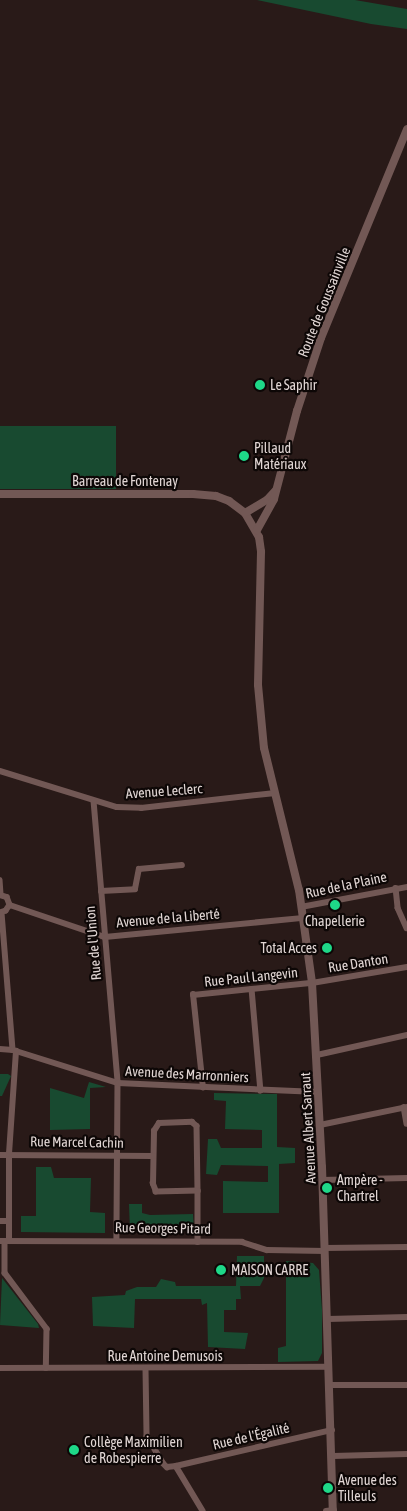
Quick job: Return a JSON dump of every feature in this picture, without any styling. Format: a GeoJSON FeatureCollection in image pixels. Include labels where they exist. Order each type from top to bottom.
{"type":"FeatureCollection","features":[{"type":"Feature","properties":{"kind":"street","name":"Route de Goussainville"},"geometry":{"type":"LineString","coordinates":[[257,530],[272,505],[295,419],[321,338],[407,129]]}},
{"type":"Feature","properties":{"kind":"street"},"geometry":{"type":"LineString","coordinates":[[257,530],[245,513],[267,500],[276,489]]}},
{"type":"Feature","properties":{"kind":"street","name":"Barreau de Fontenay"},"geometry":{"type":"LineString","coordinates":[[0,494],[206,495],[228,501],[245,513]]}},
{"type":"Feature","properties":{"kind":"street","name":"Avenue Albert Sarraut"},"geometry":{"type":"LineString","coordinates":[[257,530],[261,552],[258,684],[264,748],[301,907],[312,983],[317,1055],[333,1456],[331,1510]]}},
{"type":"Feature","properties":{"kind":"street","name":"Avenue Leclerc"},"geometry":{"type":"LineString","coordinates":[[0,771],[117,807],[141,808],[275,793]]}},
{"type":"Feature","properties":{"kind":"street","name":"Rue de l'Union"},"geometry":{"type":"LineString","coordinates":[[94,801],[118,1083],[116,1240]]}},
{"type":"Feature","properties":{"kind":"street"},"geometry":{"type":"LineString","coordinates":[[101,891],[136,889],[139,869],[182,865]]}},
{"type":"Feature","properties":{"kind":"street"},"geometry":{"type":"LineString","coordinates":[[0,880],[1,895],[9,899],[10,905],[8,910],[1,913],[14,1051],[8,1154],[9,1221],[5,1240],[5,1273],[47,1329],[46,1368]]}},
{"type":"Feature","properties":{"kind":"street","name":"Rue de la Plaine"},"geometry":{"type":"LineString","coordinates":[[301,907],[407,887]]}},
{"type":"Feature","properties":{"kind":"street"},"geometry":{"type":"LineString","coordinates":[[396,888],[398,908],[407,928]]}},
{"type":"Feature","properties":{"kind":"street","name":"Avenue de la Liberté"},"geometry":{"type":"LineString","coordinates":[[10,905],[105,937],[303,918]]}},
{"type":"Feature","properties":{"kind":"street","name":"Rue Danton"},"geometry":{"type":"LineString","coordinates":[[312,983],[407,967]]}},
{"type":"Feature","properties":{"kind":"street","name":"Rue Paul Langevin"},"geometry":{"type":"LineString","coordinates":[[203,1088],[192,995],[312,983]]}},
{"type":"Feature","properties":{"kind":"street"},"geometry":{"type":"LineString","coordinates":[[252,988],[261,1091]]}},
{"type":"Feature","properties":{"kind":"street"},"geometry":{"type":"LineString","coordinates":[[317,1055],[407,1035]]}},
{"type":"Feature","properties":{"kind":"street","name":"Avenue des Marronniers"},"geometry":{"type":"LineString","coordinates":[[0,1049],[14,1051],[118,1083],[261,1091],[318,1092]]}},
{"type":"Feature","properties":{"kind":"street"},"geometry":{"type":"LineString","coordinates":[[320,1125],[406,1107],[407,1124]]}},
{"type":"Feature","properties":{"kind":"street"},"geometry":{"type":"LineString","coordinates":[[198,1191],[156,1192],[153,1184],[154,1131],[159,1123],[192,1122],[197,1126],[198,1191],[198,1242]]}},
{"type":"Feature","properties":{"kind":"street","name":"Rue Marcel Cachin"},"geometry":{"type":"LineString","coordinates":[[0,1155],[117,1154],[153,1156]]}},
{"type":"Feature","properties":{"kind":"street"},"geometry":{"type":"LineString","coordinates":[[322,1180],[407,1178]]}},
{"type":"Feature","properties":{"kind":"street"},"geometry":{"type":"LineString","coordinates":[[0,1221],[9,1221]]}},
{"type":"Feature","properties":{"kind":"street","name":"Rue Georges Pitard"},"geometry":{"type":"LineString","coordinates":[[5,1240],[242,1242],[275,1251],[407,1247]]}},
{"type":"Feature","properties":{"kind":"street"},"geometry":{"type":"LineString","coordinates":[[328,1318],[407,1317]]}},
{"type":"Feature","properties":{"kind":"street","name":"Rue Antoine Demusois"},"geometry":{"type":"LineString","coordinates":[[0,1368],[329,1367]]}},
{"type":"Feature","properties":{"kind":"street"},"geometry":{"type":"LineString","coordinates":[[146,1369],[147,1436],[162,1463],[167,1467],[176,1466],[203,1511]]}},
{"type":"Feature","properties":{"kind":"street"},"geometry":{"type":"LineString","coordinates":[[330,1385],[407,1385]]}},
{"type":"Feature","properties":{"kind":"street","name":"Rue de l'Égalité"},"geometry":{"type":"LineString","coordinates":[[176,1466],[332,1430]]}},
{"type":"Feature","properties":{"kind":"street"},"geometry":{"type":"LineString","coordinates":[[333,1456],[407,1454]]}},
{"type":"Feature","properties":{"kind":"green space"},"geometry":{"type":"Polygon","coordinates":[[[257,0],[355,0],[407,9],[407,29],[371,24],[257,0]]]}},
{"type":"Feature","properties":{"kind":"green space"},"geometry":{"type":"Polygon","coordinates":[[[0,426],[116,426],[116,489],[0,489],[0,426]]]}},
{"type":"Feature","properties":{"kind":"green space"},"geometry":{"type":"Polygon","coordinates":[[[0,1074],[11,1076],[2,1096],[0,1096],[0,1074]]]}},
{"type":"Feature","properties":{"kind":"green space"},"geometry":{"type":"Polygon","coordinates":[[[89,1082],[106,1087],[90,1088],[90,1129],[50,1130],[50,1088],[84,1098],[89,1082]]]}},
{"type":"Feature","properties":{"kind":"green space"},"geometry":{"type":"Polygon","coordinates":[[[214,1093],[277,1094],[277,1147],[295,1148],[295,1163],[279,1164],[279,1213],[223,1213],[223,1181],[268,1182],[268,1166],[221,1165],[217,1175],[206,1174],[208,1139],[217,1139],[221,1148],[262,1148],[262,1130],[225,1129],[226,1101],[214,1100],[214,1093]]]}},
{"type":"Feature","properties":{"kind":"green space"},"geometry":{"type":"Polygon","coordinates":[[[36,1167],[51,1167],[54,1178],[91,1178],[90,1212],[105,1213],[105,1233],[21,1232],[21,1216],[36,1216],[36,1167]]]}},
{"type":"Feature","properties":{"kind":"green space"},"geometry":{"type":"Polygon","coordinates":[[[129,1204],[142,1204],[142,1213],[150,1215],[193,1214],[194,1231],[130,1232],[129,1204]]]}},
{"type":"Feature","properties":{"kind":"green space"},"geometry":{"type":"Polygon","coordinates":[[[237,1256],[264,1256],[264,1278],[260,1286],[240,1286],[241,1299],[236,1299],[236,1310],[224,1310],[224,1332],[248,1333],[245,1349],[208,1347],[207,1303],[202,1305],[201,1299],[135,1299],[134,1328],[93,1326],[92,1297],[125,1295],[126,1291],[137,1287],[156,1287],[161,1279],[175,1282],[176,1286],[236,1286],[237,1256]]]}},
{"type":"Feature","properties":{"kind":"green space"},"geometry":{"type":"Polygon","coordinates":[[[286,1261],[313,1263],[319,1270],[322,1310],[322,1353],[318,1361],[278,1362],[278,1348],[286,1346],[286,1261]]]}},
{"type":"Feature","properties":{"kind":"green space"},"geometry":{"type":"Polygon","coordinates":[[[2,1278],[38,1324],[39,1328],[0,1325],[2,1278]]]}},
{"type":"Feature","properties":{"kind":"place","name":"Le Saphir"},"geometry":{"type":"Point","coordinates":[260,385]}},
{"type":"Feature","properties":{"kind":"place","name":"Pillaud Matériaux"},"geometry":{"type":"Point","coordinates":[244,456]}},
{"type":"Feature","properties":{"kind":"place","name":"Chapellerie"},"geometry":{"type":"Point","coordinates":[335,905]}},
{"type":"Feature","properties":{"kind":"place","name":"Total Acces"},"geometry":{"type":"Point","coordinates":[327,948]}},
{"type":"Feature","properties":{"kind":"place","name":"Ampère - Chartrel"},"geometry":{"type":"Point","coordinates":[327,1188]}},
{"type":"Feature","properties":{"kind":"place","name":"MAISON CARRE"},"geometry":{"type":"Point","coordinates":[221,1270]}},
{"type":"Feature","properties":{"kind":"place","name":"Collège Maximilien de Robespierre"},"geometry":{"type":"Point","coordinates":[74,1450]}},
{"type":"Feature","properties":{"kind":"place","name":"Avenue des Tilleuls"},"geometry":{"type":"Point","coordinates":[328,1488]}}]}
